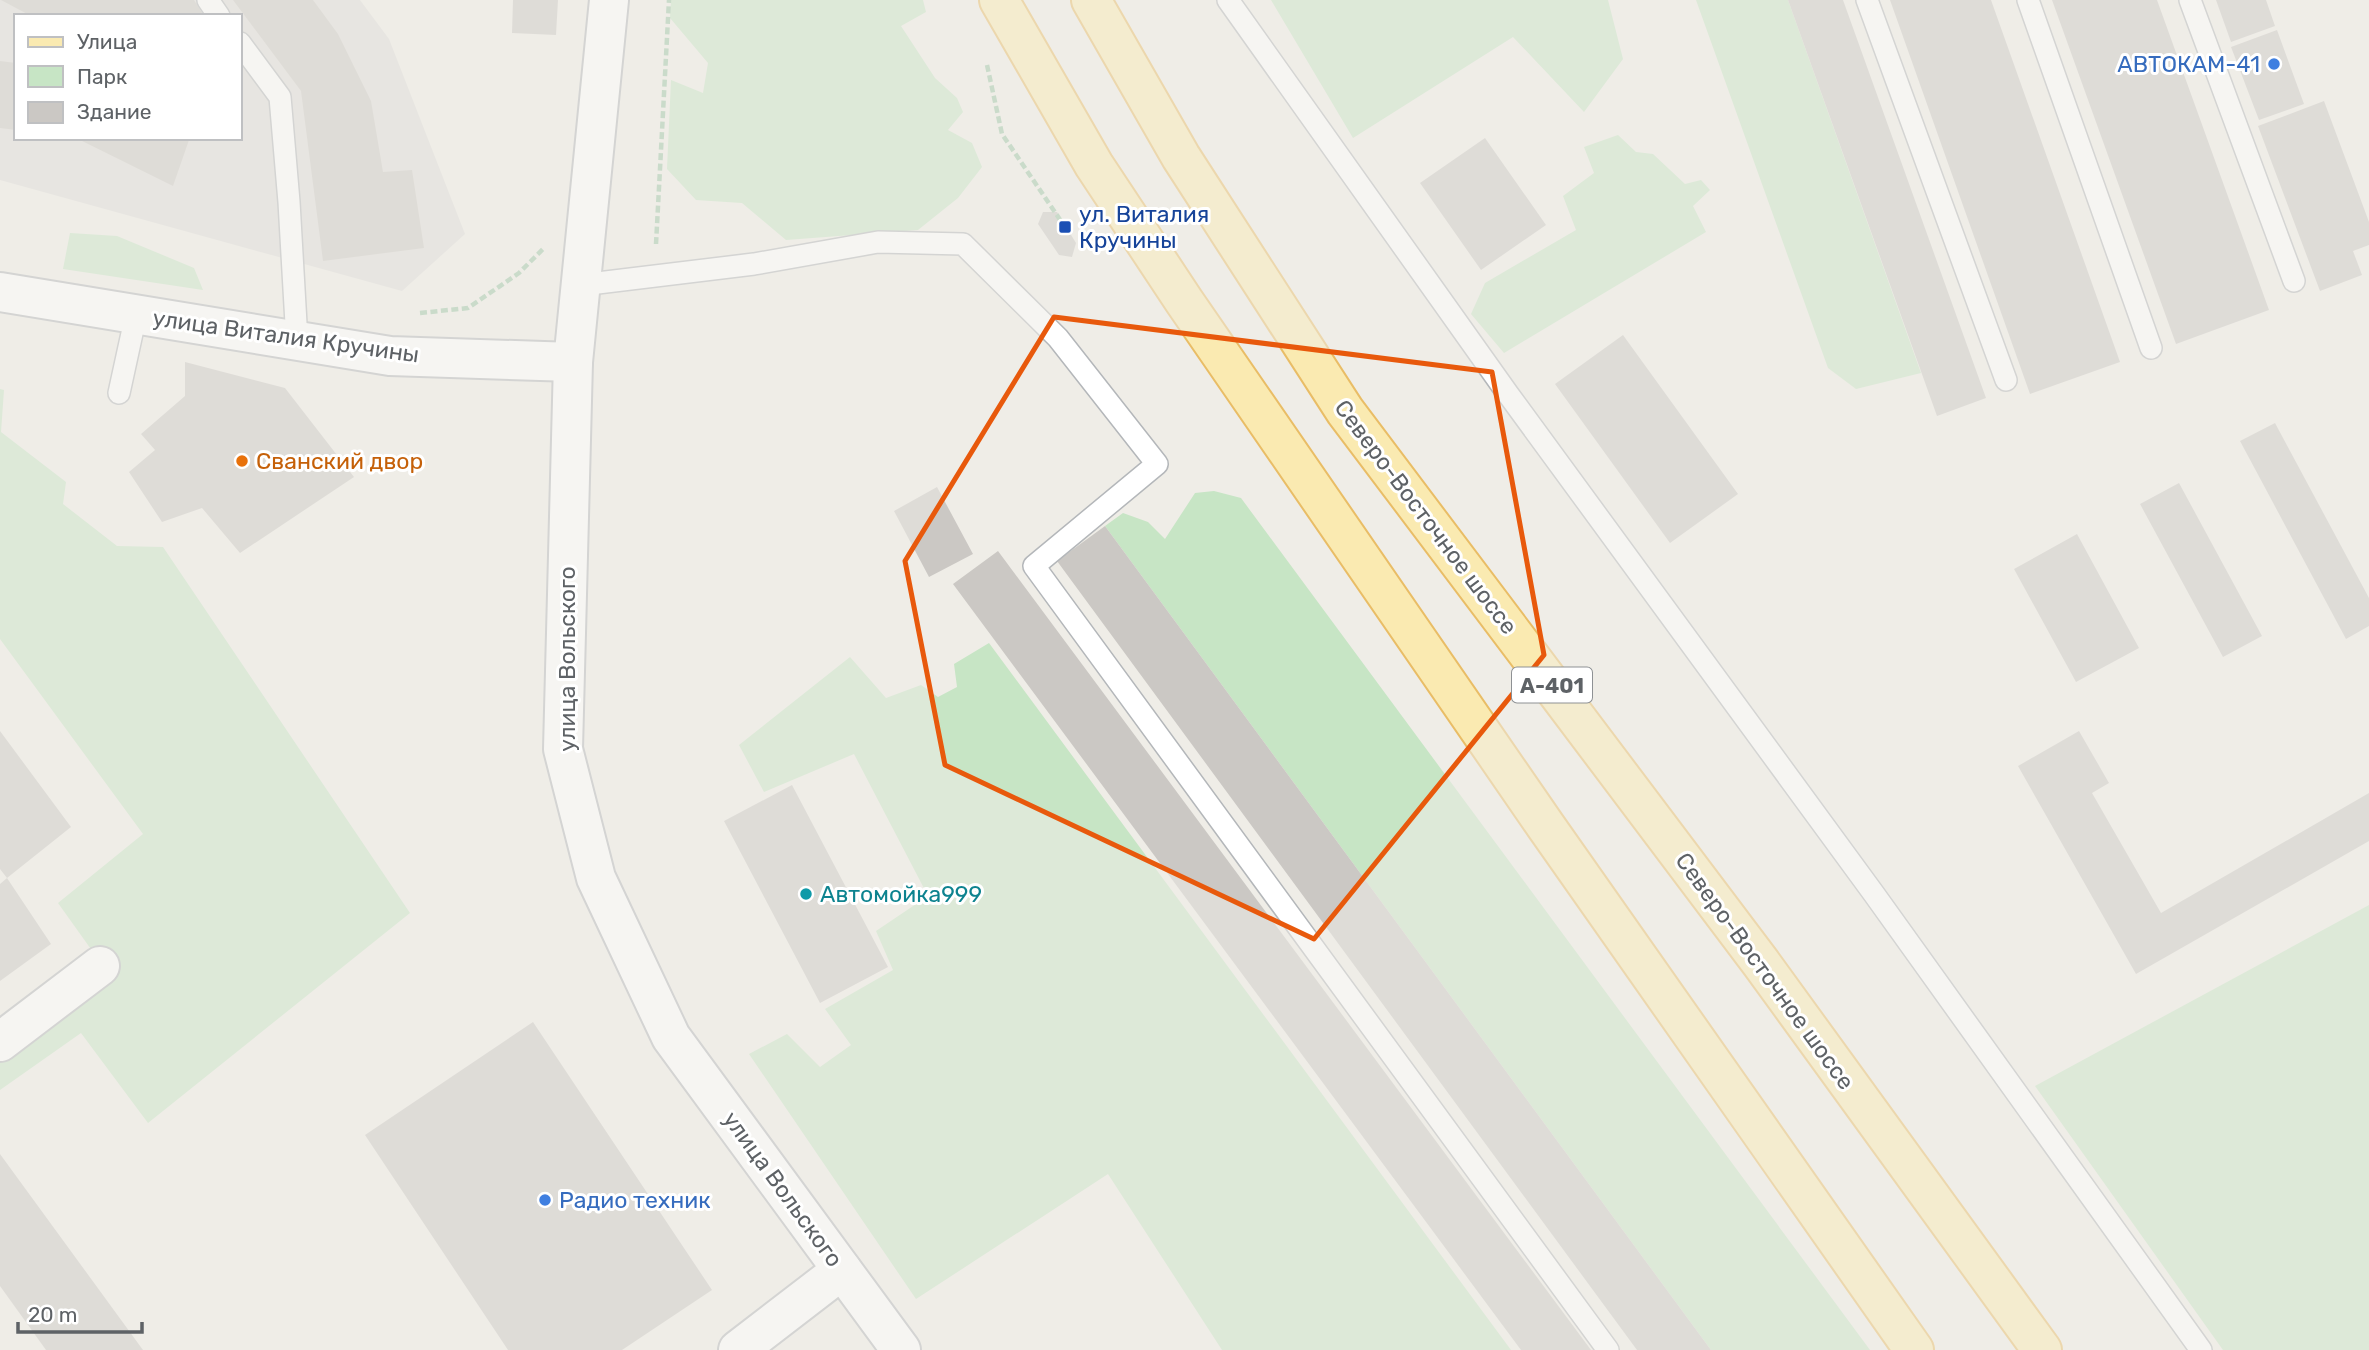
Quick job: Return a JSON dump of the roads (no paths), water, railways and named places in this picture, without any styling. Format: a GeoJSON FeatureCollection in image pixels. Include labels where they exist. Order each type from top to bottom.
{"type":"FeatureCollection","features":[{"type":"Feature","properties":{"kind":"main road"},"geometry":{"type":"LineString","coordinates":[[999,0],[1094,165],[1184,301],[1553,836],[1914,1350]]}},
{"type":"Feature","properties":{"kind":"main road","name":"Северо-Восточное шоссе"},"geometry":{"type":"LineString","coordinates":[[1091,0],[1181,157],[1345,411],[1753,951],[2042,1350]]}},
{"type":"Feature","properties":{"kind":"street","name":"улица Вольского"},"geometry":{"type":"LineString","coordinates":[[609,0],[571,259],[573,362],[563,750],[596,878],[671,1037],[901,1350]]}},
{"type":"Feature","properties":{"kind":"street","name":"улица Виталия Кручины"},"geometry":{"type":"LineString","coordinates":[[0,292],[390,356],[573,362]]}},
{"type":"Feature","properties":{"kind":"street"},"geometry":{"type":"LineString","coordinates":[[0,1042],[100,966]]}},
{"type":"Feature","properties":{"kind":"street"},"geometry":{"type":"LineString","coordinates":[[738,1350],[842,1270]]}},
{"type":"Feature","properties":{"kind":"lane"},"geometry":{"type":"LineString","coordinates":[[1228,0],[1508,394],[1874,894],[2201,1350]]}},
{"type":"Feature","properties":{"kind":"lane"},"geometry":{"type":"LineString","coordinates":[[1867,0],[2006,380]]}},
{"type":"Feature","properties":{"kind":"lane"},"geometry":{"type":"LineString","coordinates":[[2028,0],[2151,348]]}},
{"type":"Feature","properties":{"kind":"lane"},"geometry":{"type":"LineString","coordinates":[[2190,0],[2294,281]]}},
{"type":"Feature","properties":{"kind":"lane"},"geometry":{"type":"LineString","coordinates":[[242,46],[279,97],[289,202],[297,341]]}},
{"type":"Feature","properties":{"kind":"lane"},"geometry":{"type":"LineString","coordinates":[[571,259],[754,264],[878,242],[963,244],[1058,338],[1157,464],[1034,566],[1608,1350]]}},
{"type":"Feature","properties":{"kind":"lane"},"geometry":{"type":"LineString","coordinates":[[119,393],[136,315]]}},
{"type":"Feature","properties":{"kind":"place","name":"АВТОКАМ-41"},"geometry":{"type":"Point","coordinates":[2274,64]}},
{"type":"Feature","properties":{"kind":"place","name":"ул. Виталия Кручины"},"geometry":{"type":"Point","coordinates":[1065,227]}},
{"type":"Feature","properties":{"kind":"place","name":"Сванский двор"},"geometry":{"type":"Point","coordinates":[242,461]}},
{"type":"Feature","properties":{"kind":"place","name":"Автомойка999"},"geometry":{"type":"Point","coordinates":[806,894]}},
{"type":"Feature","properties":{"kind":"place","name":"Радио техник"},"geometry":{"type":"Point","coordinates":[545,1200]}}]}
